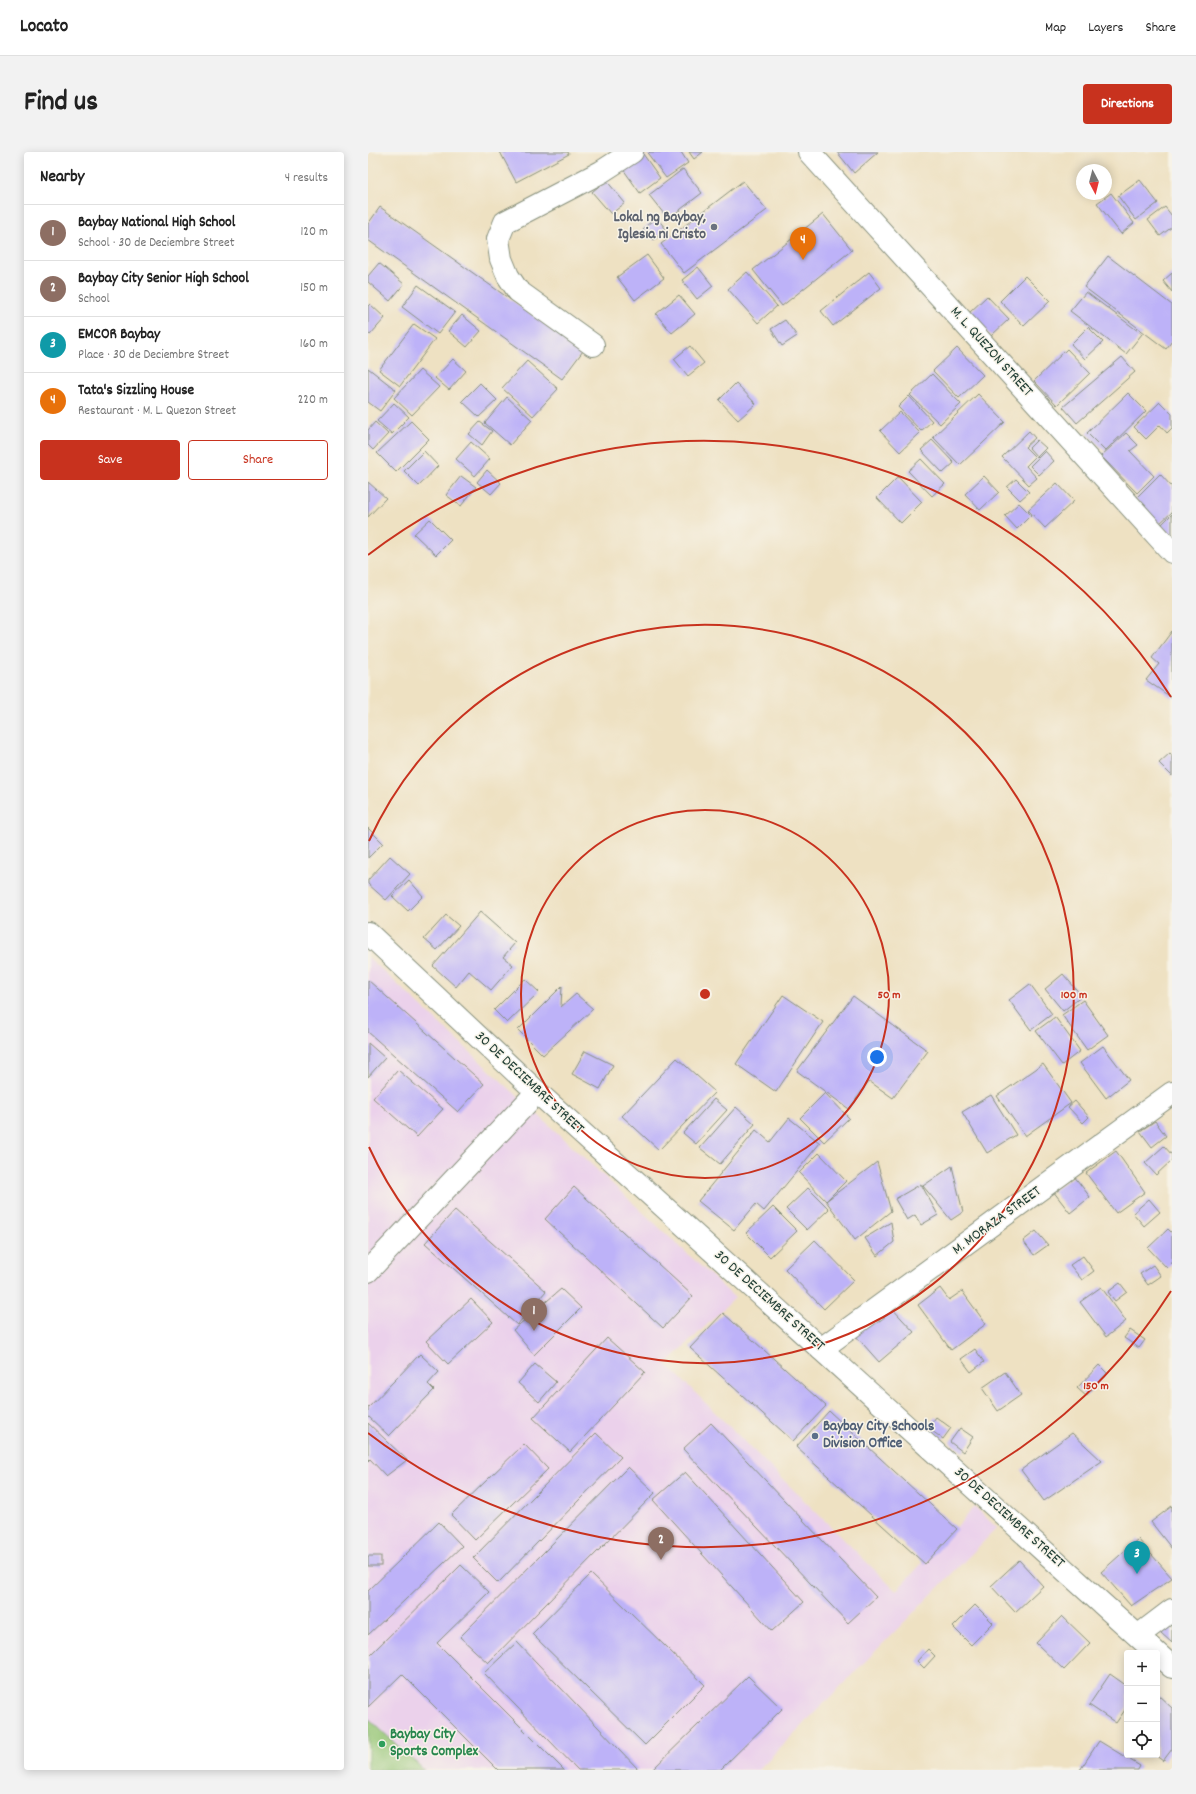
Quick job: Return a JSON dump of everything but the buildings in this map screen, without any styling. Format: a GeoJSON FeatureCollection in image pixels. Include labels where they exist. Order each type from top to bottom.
{"type":"FeatureCollection","features":[{"type":"Feature","properties":{"kind":"street"},"geometry":{"type":"LineString","coordinates":[[593,345],[518,291],[508,276],[501,259],[498,239],[505,222],[601,172],[632,152]]}},
{"type":"Feature","properties":{"kind":"street","name":"M. L. QUEZON STREET"},"geometry":{"type":"LineString","coordinates":[[809,152],[1172,552]]}},
{"type":"Feature","properties":{"kind":"street","name":"30 DE DECIEMBRE STREET"},"geometry":{"type":"LineString","coordinates":[[368,933],[538,1092],[1139,1635],[1172,1667]]}},
{"type":"Feature","properties":{"kind":"street"},"geometry":{"type":"LineString","coordinates":[[368,1271],[538,1092]]}},
{"type":"Feature","properties":{"kind":"street","name":"M. MORAZA STREET"},"geometry":{"type":"LineString","coordinates":[[821,1348],[1172,1093]]}},
{"type":"Feature","properties":{"kind":"street"},"geometry":{"type":"LineString","coordinates":[[1139,1635],[1172,1610]]}},
{"type":"Feature","properties":{"kind":"shaded area"},"geometry":{"type":"Polygon","coordinates":[[[368,957],[735,1298],[666,1364],[896,1591],[975,1507],[997,1528],[758,1770],[424,1770],[368,1718],[368,957]]]}},
{"type":"Feature","properties":{"kind":"green space","name":"Baybay City Sports Complex"},"geometry":{"type":"Polygon","coordinates":[[[368,1718],[424,1770],[368,1770],[368,1718]]]}},
{"type":"Feature","properties":{"kind":"place","name":"Lokal ng Baybay, Iglesia ni Cristo"},"geometry":{"type":"Point","coordinates":[714,227]}},
{"type":"Feature","properties":{"kind":"place","name":"Tata's Sizzling House"},"geometry":{"type":"Point","coordinates":[803,260]}},
{"type":"Feature","properties":{"kind":"place","name":"Baybay National High School"},"geometry":{"type":"Point","coordinates":[534,1331]}},
{"type":"Feature","properties":{"kind":"place","name":"Baybay City Schools Division Office"},"geometry":{"type":"Point","coordinates":[815,1436]}},
{"type":"Feature","properties":{"kind":"place","name":"Baybay City Senior High School"},"geometry":{"type":"Point","coordinates":[661,1560]}},
{"type":"Feature","properties":{"kind":"place","name":"EMCOR Baybay"},"geometry":{"type":"Point","coordinates":[1137,1574]}},
{"type":"Feature","properties":{"kind":"place","name":"Baybay City Sports Complex"},"geometry":{"type":"Point","coordinates":[382,1744]}}]}
